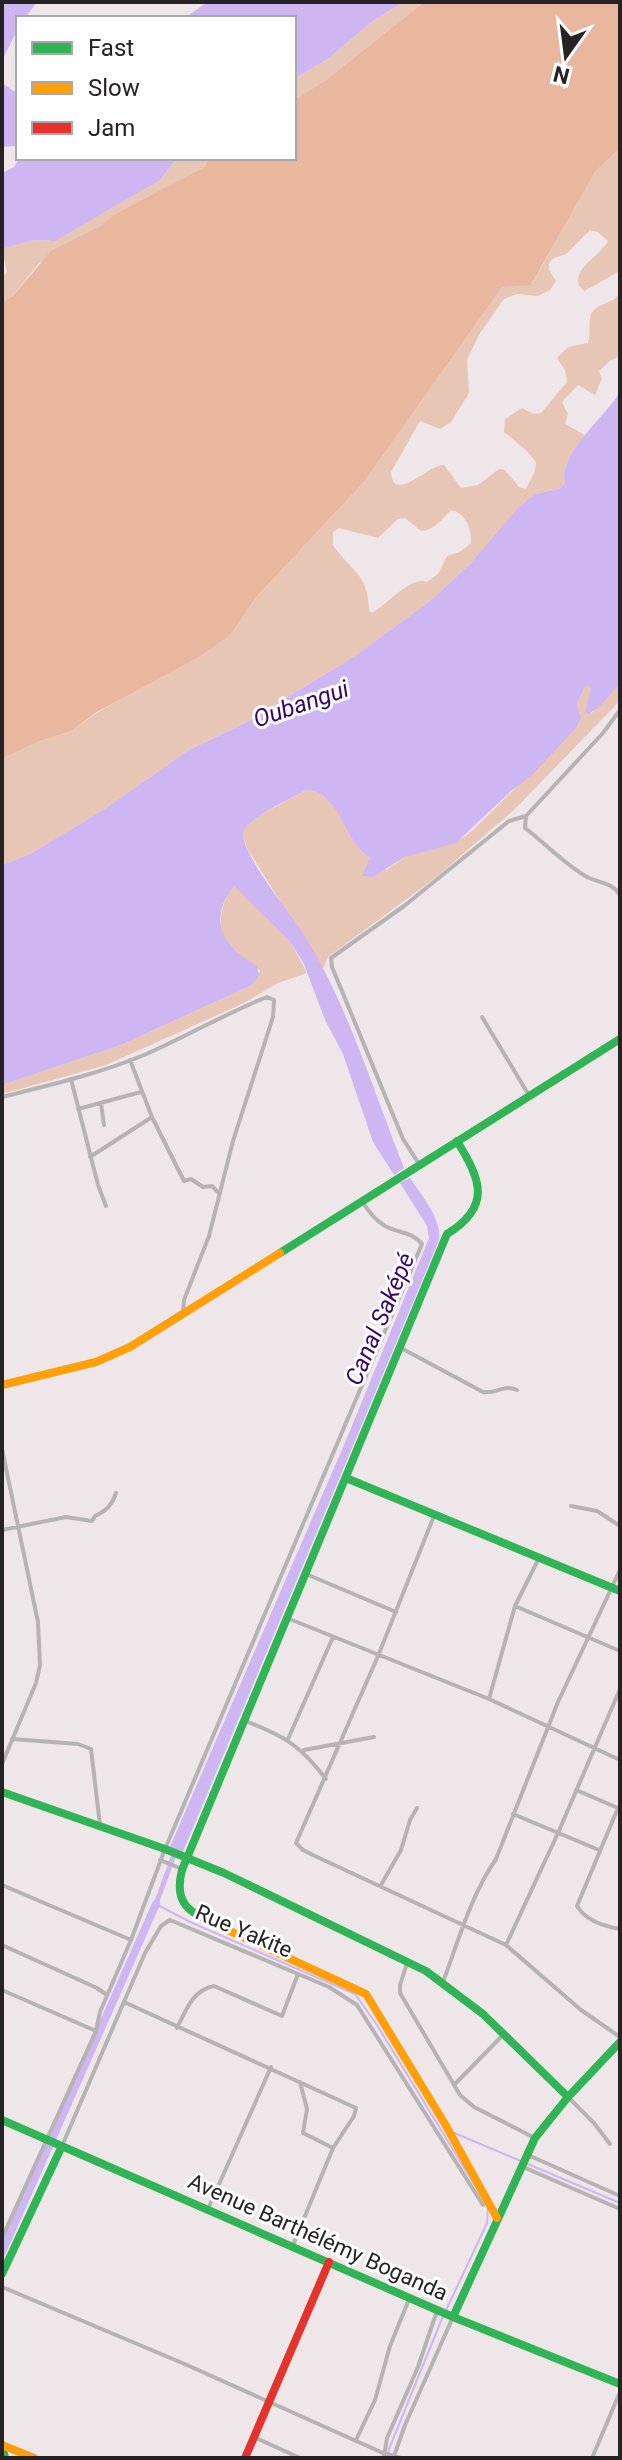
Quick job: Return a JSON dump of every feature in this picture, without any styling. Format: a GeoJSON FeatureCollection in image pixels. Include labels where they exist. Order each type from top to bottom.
{"type":"FeatureCollection","features":[{"type":"Feature","properties":{"kind":"street"},"geometry":{"type":"LineString","coordinates":[[417,1166],[390,1110],[331,958],[404,906],[509,821],[526,816],[603,733],[620,710]]}},
{"type":"Feature","properties":{"kind":"street"},"geometry":{"type":"LineString","coordinates":[[526,816],[525,828],[584,876],[601,881],[620,895]]}},
{"type":"Feature","properties":{"kind":"street"},"geometry":{"type":"LineString","coordinates":[[2,1097],[130,1060],[246,1005],[267,997],[274,1000],[273,1017],[233,1141],[209,1236],[184,1300],[183,1313]]}},
{"type":"Feature","properties":{"kind":"street"},"geometry":{"type":"LineString","coordinates":[[482,1017],[530,1097]]}},
{"type":"Feature","properties":{"kind":"street"},"geometry":{"type":"LineString","coordinates":[[2,1385],[113,1356],[620,1039]]}},
{"type":"Feature","properties":{"kind":"street"},"geometry":{"type":"LineString","coordinates":[[130,1060],[152,1117],[184,1181],[191,1179],[203,1187],[212,1186],[220,1194]]}},
{"type":"Feature","properties":{"kind":"street"},"geometry":{"type":"LineString","coordinates":[[71,1079],[90,1157],[106,1206]]}},
{"type":"Feature","properties":{"kind":"street"},"geometry":{"type":"LineString","coordinates":[[78,1109],[141,1092]]}},
{"type":"Feature","properties":{"kind":"street"},"geometry":{"type":"LineString","coordinates":[[101,1103],[104,1125]]}},
{"type":"Feature","properties":{"kind":"street"},"geometry":{"type":"LineString","coordinates":[[90,1157],[152,1117]]}},
{"type":"Feature","properties":{"kind":"street"},"geometry":{"type":"LineString","coordinates":[[457,1141],[476,1171],[479,1180],[478,1204],[465,1222],[447,1234],[182,1869],[178,1896],[194,1914],[366,1994],[445,2124],[497,2218]]}},
{"type":"Feature","properties":{"kind":"street"},"geometry":{"type":"LineString","coordinates":[[2,2238],[96,2031],[160,1860],[422,1244],[412,1235],[384,1226],[362,1201]]}},
{"type":"Feature","properties":{"kind":"street"},"geometry":{"type":"LineString","coordinates":[[401,1348],[483,1392],[492,1393],[510,1387],[517,1390]]}},
{"type":"Feature","properties":{"kind":"street"},"geometry":{"type":"LineString","coordinates":[[2,1449],[38,1622],[40,1665],[36,1683],[2,1764]]}},
{"type":"Feature","properties":{"kind":"street"},"geometry":{"type":"LineString","coordinates":[[346,1478],[616,1590]]}},
{"type":"Feature","properties":{"kind":"street"},"geometry":{"type":"LineString","coordinates":[[2,1530],[66,1517],[92,1521],[104,1512],[116,1493]]}},
{"type":"Feature","properties":{"kind":"street"},"geometry":{"type":"LineString","coordinates":[[571,1506],[597,1511],[620,1526]]}},
{"type":"Feature","properties":{"kind":"street"},"geometry":{"type":"LineString","coordinates":[[383,2456],[414,2378],[445,2313],[497,2218],[535,2138],[620,2040],[506,1945],[303,1850],[296,1843],[296,1837],[326,1779],[378,1656],[434,1516]]}},
{"type":"Feature","properties":{"kind":"street"},"geometry":{"type":"LineString","coordinates":[[489,1699],[515,1606],[540,1556]]}},
{"type":"Feature","properties":{"kind":"street"},"geometry":{"type":"LineString","coordinates":[[443,1983],[549,1728],[589,1639],[616,1590],[620,1570]]}},
{"type":"Feature","properties":{"kind":"street"},"geometry":{"type":"LineString","coordinates":[[306,1574],[396,1612]]}},
{"type":"Feature","properties":{"kind":"street"},"geometry":{"type":"LineString","coordinates":[[515,1606],[620,1651]]}},
{"type":"Feature","properties":{"kind":"street"},"geometry":{"type":"LineString","coordinates":[[287,1618],[489,1699],[620,1760]]}},
{"type":"Feature","properties":{"kind":"street"},"geometry":{"type":"LineString","coordinates":[[288,1739],[333,1637]]}},
{"type":"Feature","properties":{"kind":"street"},"geometry":{"type":"LineString","coordinates":[[506,1945],[617,1703],[620,1689]]}},
{"type":"Feature","properties":{"kind":"street"},"geometry":{"type":"LineString","coordinates":[[243,1720],[288,1739],[304,1750],[326,1779]]}},
{"type":"Feature","properties":{"kind":"street"},"geometry":{"type":"LineString","coordinates":[[304,1750],[374,1737]]}},
{"type":"Feature","properties":{"kind":"street"},"geometry":{"type":"LineString","coordinates":[[12,1739],[78,1744],[91,1749],[100,1827]]}},
{"type":"Feature","properties":{"kind":"street"},"geometry":{"type":"LineString","coordinates":[[576,1790],[619,1809],[577,1906],[586,1916],[599,1923],[620,1929]]}},
{"type":"Feature","properties":{"kind":"street"},"geometry":{"type":"LineString","coordinates":[[2,1792],[165,1849],[268,1893],[443,1983],[504,2034],[610,2144]]}},
{"type":"Feature","properties":{"kind":"street"},"geometry":{"type":"LineString","coordinates":[[381,1885],[401,1850],[417,1808]]}},
{"type":"Feature","properties":{"kind":"street"},"geometry":{"type":"LineString","coordinates":[[513,1814],[599,1850]]}},
{"type":"Feature","properties":{"kind":"street"},"geometry":{"type":"LineString","coordinates":[[160,1860],[182,1869]]}},
{"type":"Feature","properties":{"kind":"street"},"geometry":{"type":"LineString","coordinates":[[2,1885],[131,1940]]}},
{"type":"Feature","properties":{"kind":"street","name":"Rue Yakite"},"geometry":{"type":"LineString","coordinates":[[2,2274],[145,1953],[161,1926],[170,1920],[339,1992],[357,2005],[483,2205]]}},
{"type":"Feature","properties":{"kind":"street"},"geometry":{"type":"LineString","coordinates":[[2,1945],[107,1995]]}},
{"type":"Feature","properties":{"kind":"street"},"geometry":{"type":"LineString","coordinates":[[407,1963],[399,1989],[466,2102],[535,2138]]}},
{"type":"Feature","properties":{"kind":"street"},"geometry":{"type":"LineString","coordinates":[[177,2028],[190,2002],[203,1988],[214,1986],[282,2016],[298,1974]]}},
{"type":"Feature","properties":{"kind":"street"},"geometry":{"type":"LineString","coordinates":[[2,1990],[96,2031]]}},
{"type":"Feature","properties":{"kind":"street"},"geometry":{"type":"LineString","coordinates":[[124,2002],[356,2108],[333,2148],[293,2245]]}},
{"type":"Feature","properties":{"kind":"street"},"geometry":{"type":"LineString","coordinates":[[455,2084],[504,2034]]}},
{"type":"Feature","properties":{"kind":"street"},"geometry":{"type":"LineString","coordinates":[[208,2209],[271,2067]]}},
{"type":"Feature","properties":{"kind":"street"},"geometry":{"type":"LineString","coordinates":[[300,2082],[307,2109],[303,2133],[333,2148]]}},
{"type":"Feature","properties":{"kind":"street","name":"Avenue Barthélémy Boganda"},"geometry":{"type":"LineString","coordinates":[[2,2120],[445,2313],[620,2384]]}},
{"type":"Feature","properties":{"kind":"street"},"geometry":{"type":"LineString","coordinates":[[525,2161],[620,2196]]}},
{"type":"Feature","properties":{"kind":"street"},"geometry":{"type":"LineString","coordinates":[[525,2161],[620,2209]]}},
{"type":"Feature","properties":{"kind":"street"},"geometry":{"type":"LineString","coordinates":[[245,2458],[330,2261]]}},
{"type":"Feature","properties":{"kind":"street"},"geometry":{"type":"LineString","coordinates":[[2,2287],[356,2440],[383,2456],[401,2458]]}},
{"type":"Feature","properties":{"kind":"street"},"geometry":{"type":"LineString","coordinates":[[356,2440],[375,2400],[393,2336],[410,2297]]}},
{"type":"Feature","properties":{"kind":"street"},"geometry":{"type":"LineString","coordinates":[[394,2456],[445,2313]]}},
{"type":"Feature","properties":{"kind":"street"},"geometry":{"type":"LineString","coordinates":[[592,2458],[620,2392]]}},
{"type":"Feature","properties":{"kind":"street"},"geometry":{"type":"LineString","coordinates":[[254,2437],[300,2458]]}},
{"type":"Feature","properties":{"kind":"street"},"geometry":{"type":"LineString","coordinates":[[2,2445],[5,2458]]}},
{"type":"Feature","properties":{"kind":"street"},"geometry":{"type":"LineString","coordinates":[[2,2445],[34,2458]]}},
{"type":"Feature","properties":{"kind":"shaded area"},"geometry":{"type":"Polygon","coordinates":[[[403,2],[424,2],[326,80],[296,99],[296,78],[329,58],[370,23],[403,2]]]}},
{"type":"Feature","properties":{"kind":"shaded area"},"geometry":{"type":"Polygon","coordinates":[[[424,2],[620,2],[620,148],[595,172],[531,285],[502,287],[364,482],[257,596],[231,634],[202,655],[95,713],[71,731],[37,742],[2,759],[2,302],[13,296],[51,251],[205,167],[208,160],[296,160],[296,99],[326,80],[424,2]]]}},
{"type":"Feature","properties":{"kind":"shaded area"},"geometry":{"type":"Polygon","coordinates":[[[620,148],[620,271],[584,291],[579,285],[581,272],[608,241],[598,232],[590,230],[566,254],[549,263],[549,270],[556,281],[550,290],[538,296],[517,294],[504,299],[480,333],[467,360],[469,393],[451,422],[440,429],[420,421],[391,472],[393,481],[398,485],[444,465],[461,488],[478,485],[499,469],[505,470],[519,487],[526,489],[536,462],[504,432],[505,419],[522,408],[534,414],[541,413],[567,382],[565,370],[557,358],[568,347],[588,343],[591,314],[620,294],[618,357],[599,371],[602,378],[595,395],[578,385],[562,402],[568,414],[565,424],[585,435],[567,464],[565,483],[559,489],[535,494],[471,563],[430,601],[352,658],[243,724],[189,750],[106,808],[32,853],[2,865],[2,759],[37,742],[71,731],[231,634],[257,596],[364,482],[502,287],[532,284],[595,172],[620,148]],[[451,510],[434,526],[421,531],[405,518],[398,519],[378,538],[339,528],[333,532],[333,545],[366,588],[369,611],[372,613],[414,583],[427,582],[438,574],[447,556],[460,552],[471,543],[467,523],[451,510]]]}},
{"type":"Feature","properties":{"kind":"shaded area"},"geometry":{"type":"Polygon","coordinates":[[[175,160],[208,160],[206,167],[115,214],[102,226],[38,264],[13,296],[2,302],[2,278],[7,272],[2,249],[34,240],[59,238],[160,180],[175,160]]]}},
{"type":"Feature","properties":{"kind":"shaded area"},"geometry":{"type":"Polygon","coordinates":[[[620,684],[620,700],[514,810],[435,878],[328,957],[323,969],[248,850],[242,834],[245,827],[255,818],[306,790],[315,791],[336,810],[356,845],[370,858],[369,864],[387,870],[413,853],[448,845],[472,831],[577,727],[581,718],[577,704],[584,688],[591,688],[585,711],[592,713],[620,684]]]}},
{"type":"Feature","properties":{"kind":"shaded area"},"geometry":{"type":"Polygon","coordinates":[[[234,885],[291,943],[307,973],[278,983],[244,1003],[106,1065],[2,1094],[2,1085],[121,1045],[252,985],[260,971],[231,948],[222,931],[224,903],[234,885]]]}},
{"type":"Feature","properties":{"kind":"water"},"geometry":{"type":"Polygon","coordinates":[[[2,2],[37,2],[26,16],[16,16],[16,32],[2,61],[2,2]]]}},
{"type":"Feature","properties":{"kind":"water"},"geometry":{"type":"Polygon","coordinates":[[[207,2],[403,2],[370,23],[329,58],[296,78],[296,16],[188,16],[207,2]]]}},
{"type":"Feature","properties":{"kind":"water"},"geometry":{"type":"Polygon","coordinates":[[[2,83],[16,93],[16,148],[2,147],[2,83]]]}},
{"type":"Feature","properties":{"kind":"water"},"geometry":{"type":"Polygon","coordinates":[[[18,160],[175,160],[160,180],[55,241],[34,240],[2,249],[2,173],[14,167],[18,160]]]}},
{"type":"Feature","properties":{"kind":"water","name":"Oubangui"},"geometry":{"type":"Polygon","coordinates":[[[620,392],[620,684],[597,709],[588,714],[585,711],[591,688],[584,688],[577,704],[581,718],[577,727],[531,776],[456,843],[405,857],[373,877],[362,876],[370,858],[356,845],[330,802],[315,791],[306,790],[269,810],[251,822],[243,834],[259,870],[303,933],[333,989],[359,1048],[404,1168],[394,1175],[373,1142],[343,1054],[325,1020],[304,964],[291,943],[234,886],[221,911],[220,922],[228,942],[257,966],[259,975],[252,985],[121,1045],[2,1085],[2,865],[32,853],[106,808],[189,750],[243,724],[352,658],[430,601],[471,563],[518,508],[535,494],[559,489],[565,483],[564,472],[575,448],[620,392]]]}},
{"type":"Feature","properties":{"kind":"water"},"geometry":{"type":"Polygon","coordinates":[[[410,1178],[434,1215],[439,1240],[182,1854],[169,1849],[347,1438],[429,1238],[427,1226],[400,1183],[410,1178]]]}},
{"type":"Feature","properties":{"kind":"waterway","name":"Canal Saképé"},"geometry":{"type":"LineString","coordinates":[[156,1904],[175,1852]]}},
{"type":"Feature","properties":{"kind":"waterway"},"geometry":{"type":"LineString","coordinates":[[156,1904],[355,1994],[488,2207],[487,2223],[441,2321],[388,2458]]}},
{"type":"Feature","properties":{"kind":"waterway"},"geometry":{"type":"LineString","coordinates":[[2,2252],[156,1904]]}},
{"type":"Feature","properties":{"kind":"waterway"},"geometry":{"type":"LineString","coordinates":[[452,2132],[620,2203]]}},
{"type":"Feature","properties":{"kind":"traffic: fast"},"geometry":{"type":"LineString","coordinates":[[280,1253],[620,1039]]}},
{"type":"Feature","properties":{"kind":"traffic: fast"},"geometry":{"type":"LineString","coordinates":[[219,1926],[186,1906],[180,1892],[182,1870],[447,1234],[461,1224],[476,1203],[476,1180],[457,1141]]}},
{"type":"Feature","properties":{"kind":"traffic: fast"},"geometry":{"type":"LineString","coordinates":[[346,1478],[620,1591]]}},
{"type":"Feature","properties":{"kind":"traffic: fast"},"geometry":{"type":"LineString","coordinates":[[2,1792],[224,1873],[426,1971],[483,2014],[568,2097]]}},
{"type":"Feature","properties":{"kind":"traffic: fast"},"geometry":{"type":"LineString","coordinates":[[453,2317],[535,2138],[568,2097],[620,2042]]}},
{"type":"Feature","properties":{"kind":"traffic: fast"},"geometry":{"type":"LineString","coordinates":[[2,2120],[453,2317],[620,2384]]}},
{"type":"Feature","properties":{"kind":"traffic: fast"},"geometry":{"type":"LineString","coordinates":[[2,2274],[62,2146]]}},
{"type":"Feature","properties":{"kind":"traffic: fast"},"geometry":{"type":"LineString","coordinates":[[2,2445],[5,2458]]}},
{"type":"Feature","properties":{"kind":"traffic: slow"},"geometry":{"type":"LineString","coordinates":[[2,1385],[96,1362],[130,1347],[280,1253]]}},
{"type":"Feature","properties":{"kind":"traffic: slow"},"geometry":{"type":"LineString","coordinates":[[219,1926],[366,1994],[445,2124],[497,2218]]}},
{"type":"Feature","properties":{"kind":"traffic: slow"},"geometry":{"type":"LineString","coordinates":[[2,2445],[34,2458]]}},
{"type":"Feature","properties":{"kind":"traffic: jam"},"geometry":{"type":"LineString","coordinates":[[245,2458],[329,2262]]}}]}
